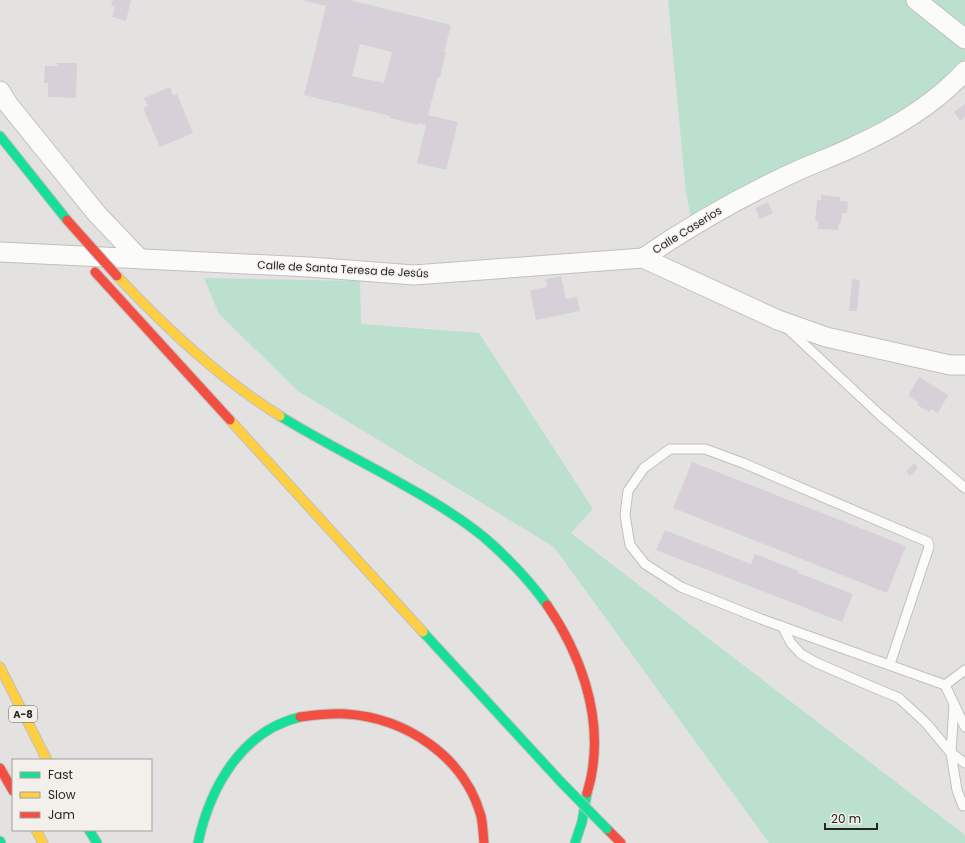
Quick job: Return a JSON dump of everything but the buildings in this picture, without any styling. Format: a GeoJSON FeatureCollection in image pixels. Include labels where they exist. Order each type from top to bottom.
{"type":"FeatureCollection","features":[{"type":"Feature","properties":{"kind":"highway"},"geometry":{"type":"LineString","coordinates":[[0,136],[67,220],[139,300],[175,336],[218,373],[307,433],[406,487],[457,518],[503,554],[526,579],[558,621],[572,646],[587,688],[593,715],[594,746],[592,773],[580,833],[575,843]]}},
{"type":"Feature","properties":{"kind":"highway"},"geometry":{"type":"LineString","coordinates":[[75,248],[95,272],[222,410],[341,543],[561,782],[621,843]]}},
{"type":"Feature","properties":{"kind":"highway","name":"A-8"},"geometry":{"type":"LineString","coordinates":[[0,667],[47,759]]}},
{"type":"Feature","properties":{"kind":"highway"},"geometry":{"type":"LineString","coordinates":[[198,843],[208,804],[221,779],[237,757],[261,735],[280,724],[317,714],[350,714],[378,719],[406,730],[430,744],[448,760],[463,777],[474,798],[482,822],[484,843]]}},
{"type":"Feature","properties":{"kind":"highway"},"geometry":{"type":"LineString","coordinates":[[0,768],[12,789]]}},
{"type":"Feature","properties":{"kind":"highway"},"geometry":{"type":"LineString","coordinates":[[37,831],[43,843]]}},
{"type":"Feature","properties":{"kind":"highway"},"geometry":{"type":"LineString","coordinates":[[90,831],[97,843]]}},
{"type":"Feature","properties":{"kind":"street"},"geometry":{"type":"LineString","coordinates":[[916,0],[965,39]]}},
{"type":"Feature","properties":{"kind":"street","name":"Calle Caserios"},"geometry":{"type":"LineString","coordinates":[[643,258],[736,200],[799,170],[855,146],[906,119],[965,71]]}},
{"type":"Feature","properties":{"kind":"street"},"geometry":{"type":"LineString","coordinates":[[0,91],[8,104],[97,214],[139,258]]}},
{"type":"Feature","properties":{"kind":"street","name":"Calle de Santa Teresa de Jesús"},"geometry":{"type":"LineString","coordinates":[[0,252],[309,267],[414,275],[643,258]]}},
{"type":"Feature","properties":{"kind":"street","name":"Calle Caserios"},"geometry":{"type":"LineString","coordinates":[[643,258],[778,320],[826,337],[950,365],[965,366]]}},
{"type":"Feature","properties":{"kind":"lane"},"geometry":{"type":"LineString","coordinates":[[778,320],[880,415],[965,488]]}},
{"type":"Feature","properties":{"kind":"lane"},"geometry":{"type":"LineString","coordinates":[[890,664],[929,547],[928,542],[737,460],[705,449],[670,449],[644,468],[628,491],[625,515],[630,545],[645,564],[681,587],[782,626],[945,685],[965,727]]}},
{"type":"Feature","properties":{"kind":"lane"},"geometry":{"type":"LineString","coordinates":[[782,626],[791,643],[801,654],[818,663],[899,698],[926,723],[951,753],[965,763]]}},
{"type":"Feature","properties":{"kind":"lane"},"geometry":{"type":"LineString","coordinates":[[945,685],[965,670]]}},
{"type":"Feature","properties":{"kind":"lane"},"geometry":{"type":"LineString","coordinates":[[954,703],[951,753],[957,790],[963,806]]}},
{"type":"Feature","properties":{"kind":"green space"},"geometry":{"type":"Polygon","coordinates":[[[668,0],[907,0],[963,44],[965,48],[965,65],[913,110],[691,218],[686,193],[668,0]]]}},
{"type":"Feature","properties":{"kind":"green space"},"geometry":{"type":"Polygon","coordinates":[[[928,0],[965,0],[965,30],[928,0]]]}},
{"type":"Feature","properties":{"kind":"green space"},"geometry":{"type":"Polygon","coordinates":[[[204,278],[360,281],[361,324],[479,333],[593,509],[571,533],[965,835],[965,843],[769,843],[554,547],[298,391],[219,314],[204,278]]]}},
{"type":"Feature","properties":{"kind":"traffic: fast"},"geometry":{"type":"LineString","coordinates":[[0,136],[67,220]]}},
{"type":"Feature","properties":{"kind":"traffic: fast"},"geometry":{"type":"LineString","coordinates":[[280,416],[419,494],[467,524],[510,561],[526,578],[547,605]]}},
{"type":"Feature","properties":{"kind":"traffic: fast"},"geometry":{"type":"LineString","coordinates":[[423,632],[561,782]]}},
{"type":"Feature","properties":{"kind":"traffic: fast"},"geometry":{"type":"LineString","coordinates":[[198,843],[203,822],[211,802],[231,765],[245,749],[261,735],[279,724],[300,717]]}},
{"type":"Feature","properties":{"kind":"traffic: fast"},"geometry":{"type":"LineString","coordinates":[[561,782],[607,829]]}},
{"type":"Feature","properties":{"kind":"traffic: fast"},"geometry":{"type":"LineString","coordinates":[[575,843],[582,822],[587,793]]}},
{"type":"Feature","properties":{"kind":"traffic: fast"},"geometry":{"type":"LineString","coordinates":[[90,831],[97,843]]}},
{"type":"Feature","properties":{"kind":"traffic: slow"},"geometry":{"type":"LineString","coordinates":[[117,276],[194,351],[257,401],[280,416]]}},
{"type":"Feature","properties":{"kind":"traffic: slow"},"geometry":{"type":"LineString","coordinates":[[230,420],[423,632]]}},
{"type":"Feature","properties":{"kind":"traffic: slow"},"geometry":{"type":"LineString","coordinates":[[0,667],[46,759]]}},
{"type":"Feature","properties":{"kind":"traffic: slow"},"geometry":{"type":"LineString","coordinates":[[37,831],[43,843]]}},
{"type":"Feature","properties":{"kind":"traffic: jam"},"geometry":{"type":"LineString","coordinates":[[67,220],[117,276]]}},
{"type":"Feature","properties":{"kind":"traffic: jam"},"geometry":{"type":"LineString","coordinates":[[95,272],[230,420]]}},
{"type":"Feature","properties":{"kind":"traffic: jam"},"geometry":{"type":"LineString","coordinates":[[547,605],[559,624],[578,663],[586,684],[591,706],[594,728],[594,750],[592,775],[587,793]]}},
{"type":"Feature","properties":{"kind":"traffic: jam"},"geometry":{"type":"LineString","coordinates":[[300,717],[323,714],[346,714],[368,717],[390,723],[411,732],[430,744],[447,758],[461,775],[473,795],[481,816],[484,843]]}},
{"type":"Feature","properties":{"kind":"traffic: jam"},"geometry":{"type":"LineString","coordinates":[[0,768],[12,789]]}},
{"type":"Feature","properties":{"kind":"traffic: jam"},"geometry":{"type":"LineString","coordinates":[[607,829],[621,843]]}}]}
